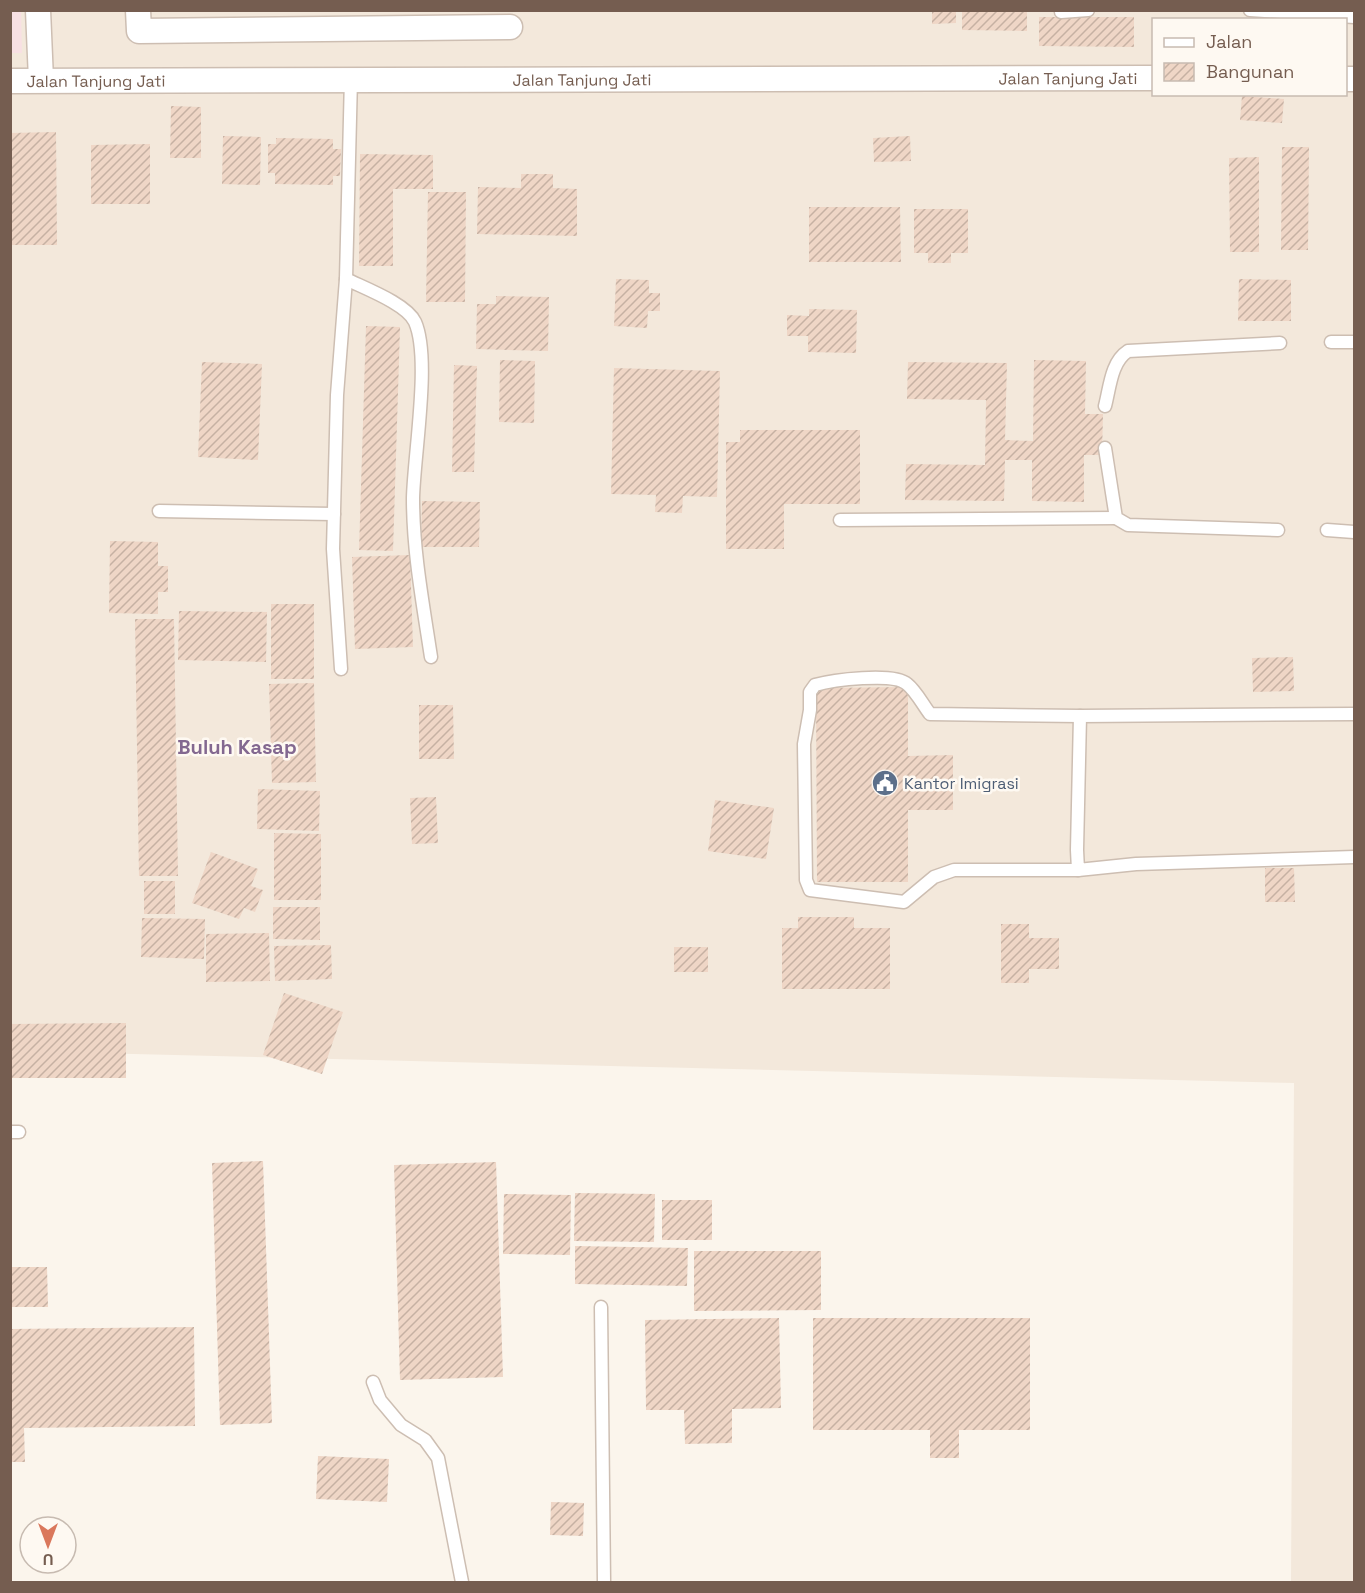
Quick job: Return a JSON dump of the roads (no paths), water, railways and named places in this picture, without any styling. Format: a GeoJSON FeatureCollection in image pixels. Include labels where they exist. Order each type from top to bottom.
{"type":"FeatureCollection","features":[{"type":"Feature","properties":{"kind":"street"},"geometry":{"type":"LineString","coordinates":[[38,10],[41,80]]}},
{"type":"Feature","properties":{"kind":"street"},"geometry":{"type":"LineString","coordinates":[[138,10],[139,31],[510,27]]}},
{"type":"Feature","properties":{"kind":"street","name":"Jalan Tanjung Jati"},"geometry":{"type":"LineString","coordinates":[[10,81],[351,78],[1152,78]]}},
{"type":"Feature","properties":{"kind":"lane"},"geometry":{"type":"LineString","coordinates":[[1061,12],[1088,10]]}},
{"type":"Feature","properties":{"kind":"lane"},"geometry":{"type":"LineString","coordinates":[[1250,10],[1354,17]]}},
{"type":"Feature","properties":{"kind":"lane"},"geometry":{"type":"LineString","coordinates":[[341,669],[333,549],[338,395],[346,279],[351,78]]}},
{"type":"Feature","properties":{"kind":"lane"},"geometry":{"type":"LineString","coordinates":[[346,279],[405,309],[414,320],[422,347],[413,497],[415,558],[431,657]]}},
{"type":"Feature","properties":{"kind":"lane"},"geometry":{"type":"LineString","coordinates":[[1331,342],[1354,342]]}},
{"type":"Feature","properties":{"kind":"lane"},"geometry":{"type":"LineString","coordinates":[[1105,406],[1114,369],[1120,356],[1128,351],[1280,343]]}},
{"type":"Feature","properties":{"kind":"lane"},"geometry":{"type":"LineString","coordinates":[[1105,448],[1116,518]]}},
{"type":"Feature","properties":{"kind":"lane"},"geometry":{"type":"LineString","coordinates":[[159,511],[334,514]]}},
{"type":"Feature","properties":{"kind":"lane"},"geometry":{"type":"LineString","coordinates":[[840,520],[1116,518],[1128,525],[1140,526],[1278,530]]}},
{"type":"Feature","properties":{"kind":"lane"},"geometry":{"type":"LineString","coordinates":[[1327,530],[1354,531]]}},
{"type":"Feature","properties":{"kind":"lane"},"geometry":{"type":"LineString","coordinates":[[1354,714],[1080,716],[930,714],[908,684],[900,681],[855,677],[815,684],[810,692],[810,710],[804,744],[806,880],[810,890],[904,902],[934,877],[954,870],[1078,870],[1136,864],[1354,857]]}},
{"type":"Feature","properties":{"kind":"lane"},"geometry":{"type":"LineString","coordinates":[[1078,870],[1080,716]]}},
{"type":"Feature","properties":{"kind":"lane"},"geometry":{"type":"LineString","coordinates":[[601,1307],[604,1582]]}},
{"type":"Feature","properties":{"kind":"lane"},"geometry":{"type":"LineString","coordinates":[[373,1382],[380,1400],[401,1425],[425,1440],[438,1458],[462,1582]]}},
{"type":"Feature","properties":{"kind":"place","name":"Kantor Imigrasi"},"geometry":{"type":"Point","coordinates":[885,783]}},
{"type":"Feature","properties":{"kind":"district","name":"Buluh Kasap"},"geometry":{"type":"Point","coordinates":[237,747]}}]}
